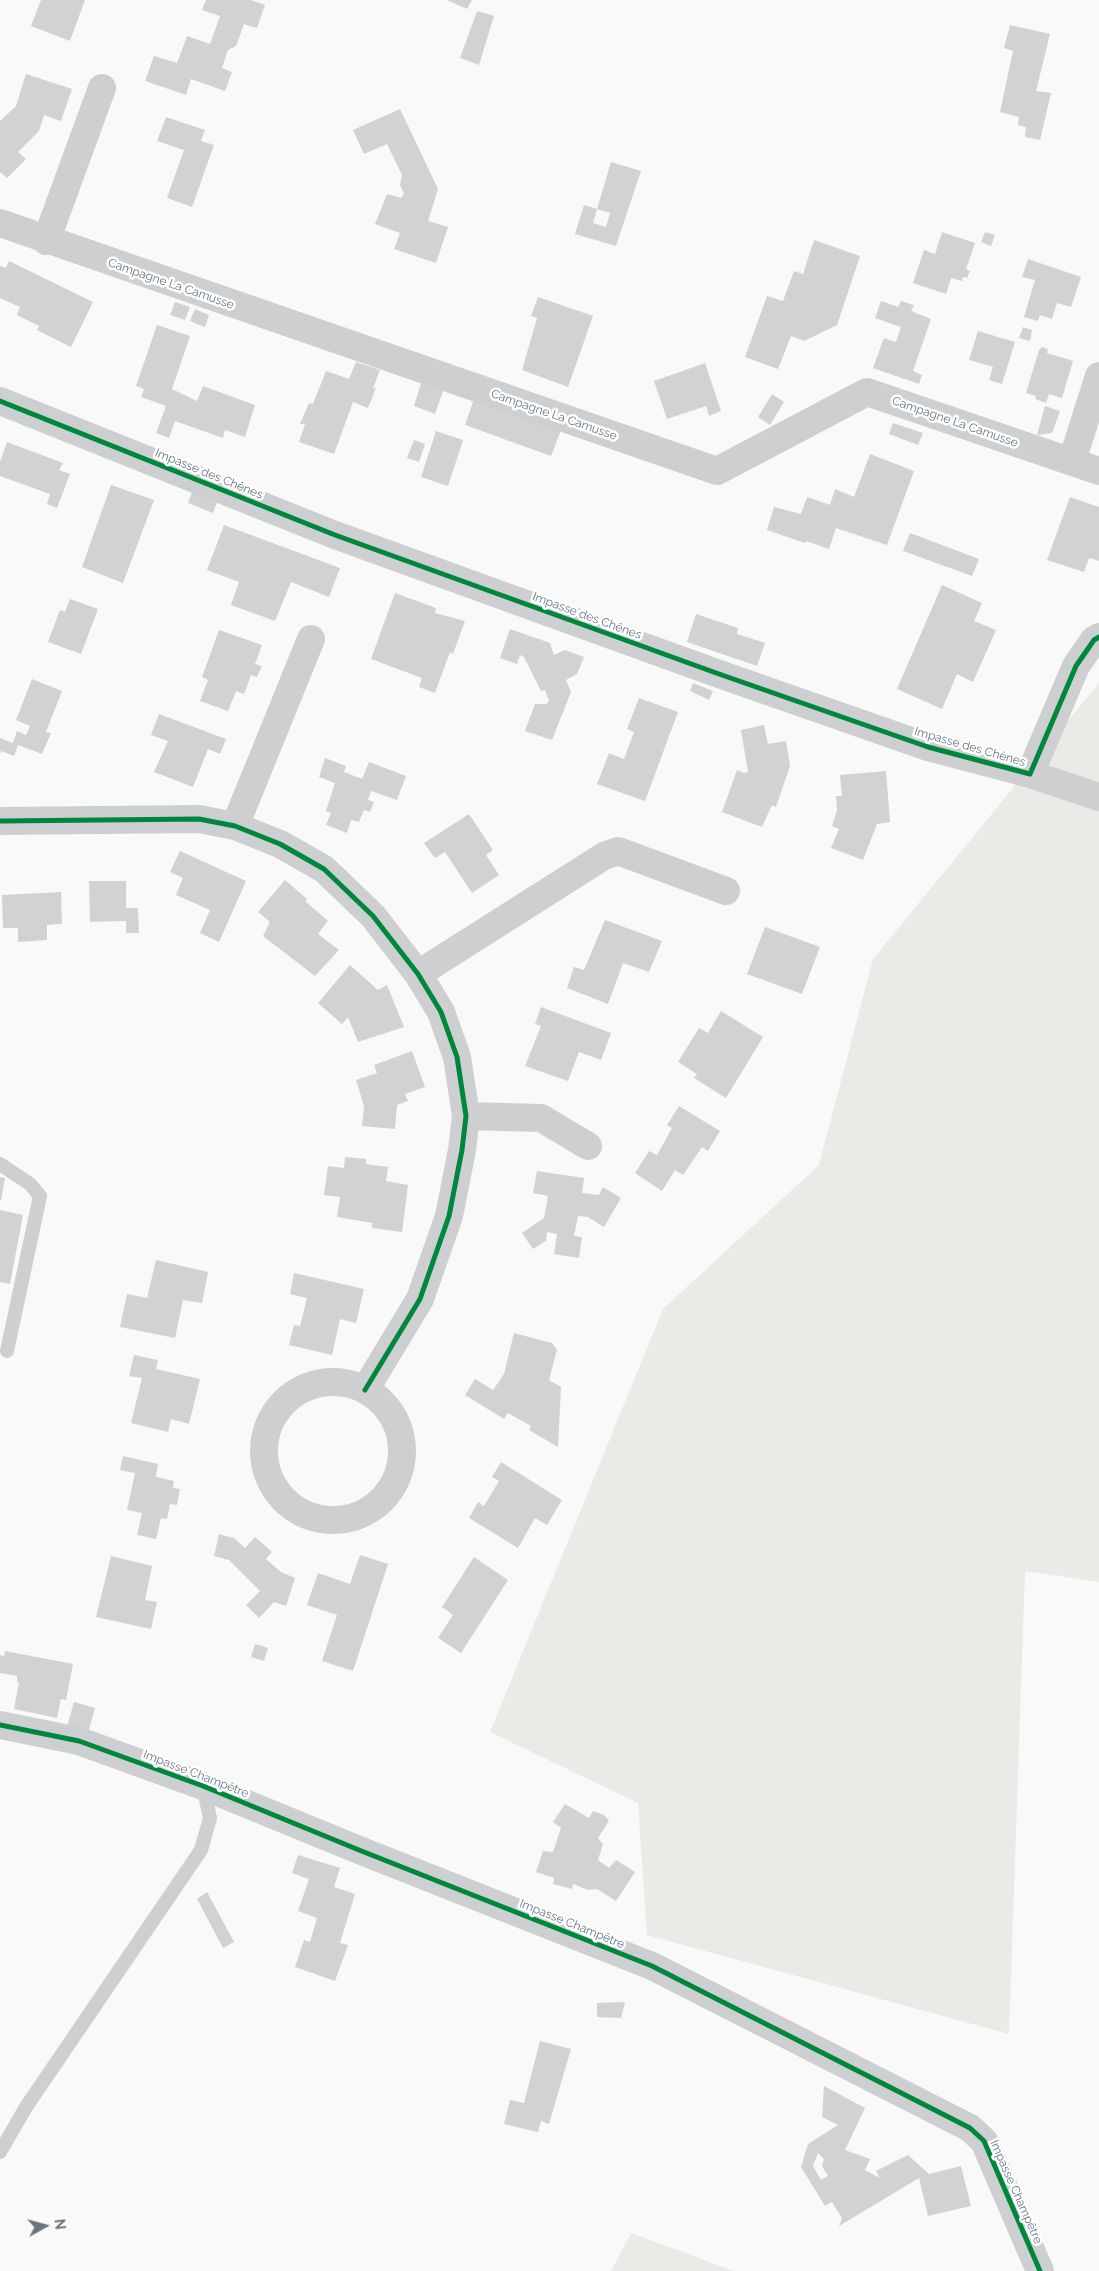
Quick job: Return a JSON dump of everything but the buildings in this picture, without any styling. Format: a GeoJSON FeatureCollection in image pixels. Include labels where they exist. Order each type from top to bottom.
{"type":"FeatureCollection","features":[{"type":"Feature","properties":{"kind":"street"},"geometry":{"type":"LineString","coordinates":[[46,241],[102,88]]}},
{"type":"Feature","properties":{"kind":"street","name":"Campagne La Camusse"},"geometry":{"type":"LineString","coordinates":[[0,223],[46,241],[717,471],[867,392],[1099,471]]}},
{"type":"Feature","properties":{"kind":"street"},"geometry":{"type":"LineString","coordinates":[[1072,461],[1099,376]]}},
{"type":"Feature","properties":{"kind":"street","name":"Impasse des Chênes"},"geometry":{"type":"LineString","coordinates":[[0,401],[335,535],[709,671],[928,747],[1030,774],[1076,666],[1094,640],[1099,637]]}},
{"type":"Feature","properties":{"kind":"street"},"geometry":{"type":"LineString","coordinates":[[235,826],[311,638]]}},
{"type":"Feature","properties":{"kind":"street"},"geometry":{"type":"LineString","coordinates":[[1030,774],[1099,797]]}},
{"type":"Feature","properties":{"kind":"street"},"geometry":{"type":"LineString","coordinates":[[0,821],[199,819],[235,826],[280,844],[324,869],[373,916],[418,974],[442,1012],[457,1057],[466,1116],[462,1150],[449,1216],[420,1298],[365,1390]]}},
{"type":"Feature","properties":{"kind":"street"},"geometry":{"type":"LineString","coordinates":[[418,974],[604,856],[618,851],[726,891]]}},
{"type":"Feature","properties":{"kind":"street"},"geometry":{"type":"LineString","coordinates":[[466,1116],[540,1118],[588,1146]]}},
{"type":"Feature","properties":{"kind":"street"},"geometry":{"type":"LineString","coordinates":[[318,1383],[342,1383],[365,1390],[384,1404],[397,1425],[402,1449],[398,1472],[388,1494],[370,1510],[348,1519],[323,1520],[301,1512],[282,1498],[269,1477],[264,1454],[267,1430],[278,1409],[296,1393],[318,1383]]}},
{"type":"Feature","properties":{"kind":"street","name":"Impasse Champêtre"},"geometry":{"type":"LineString","coordinates":[[0,1725],[79,1741],[203,1786],[652,1966],[970,2128],[984,2141],[1040,2271]]}},
{"type":"Feature","properties":{"kind":"lane"},"geometry":{"type":"LineString","coordinates":[[0,1164],[30,1184],[40,1196],[7,1351]]}},
{"type":"Feature","properties":{"kind":"lane"},"geometry":{"type":"LineString","coordinates":[[0,2152],[26,2108],[201,1850],[210,1818],[203,1786]]}},
{"type":"Feature","properties":{"kind":"shaded area"},"geometry":{"type":"Polygon","coordinates":[[[1099,683],[1099,1582],[1025,1571],[1009,2034],[647,1935],[638,1803],[490,1732],[663,1309],[819,1165],[873,959],[1099,683]]]}},
{"type":"Feature","properties":{"kind":"shaded area"},"geometry":{"type":"Polygon","coordinates":[[[631,2233],[734,2271],[611,2271],[631,2233]]]}},
{"type":"Feature","properties":{"kind":"cycle path"},"geometry":{"type":"LineString","coordinates":[[0,401],[335,535],[719,674],[928,747],[1030,774],[1076,666],[1094,640],[1099,637]]}},
{"type":"Feature","properties":{"kind":"cycle path"},"geometry":{"type":"LineString","coordinates":[[0,821],[199,819],[235,826],[280,844],[324,869],[373,916],[418,974],[441,1012],[457,1057],[466,1116],[462,1150],[449,1216],[420,1299],[365,1390]]}},
{"type":"Feature","properties":{"kind":"cycle path"},"geometry":{"type":"LineString","coordinates":[[0,1725],[79,1741],[203,1786],[652,1966],[970,2128],[984,2141],[1040,2271]]}}]}
